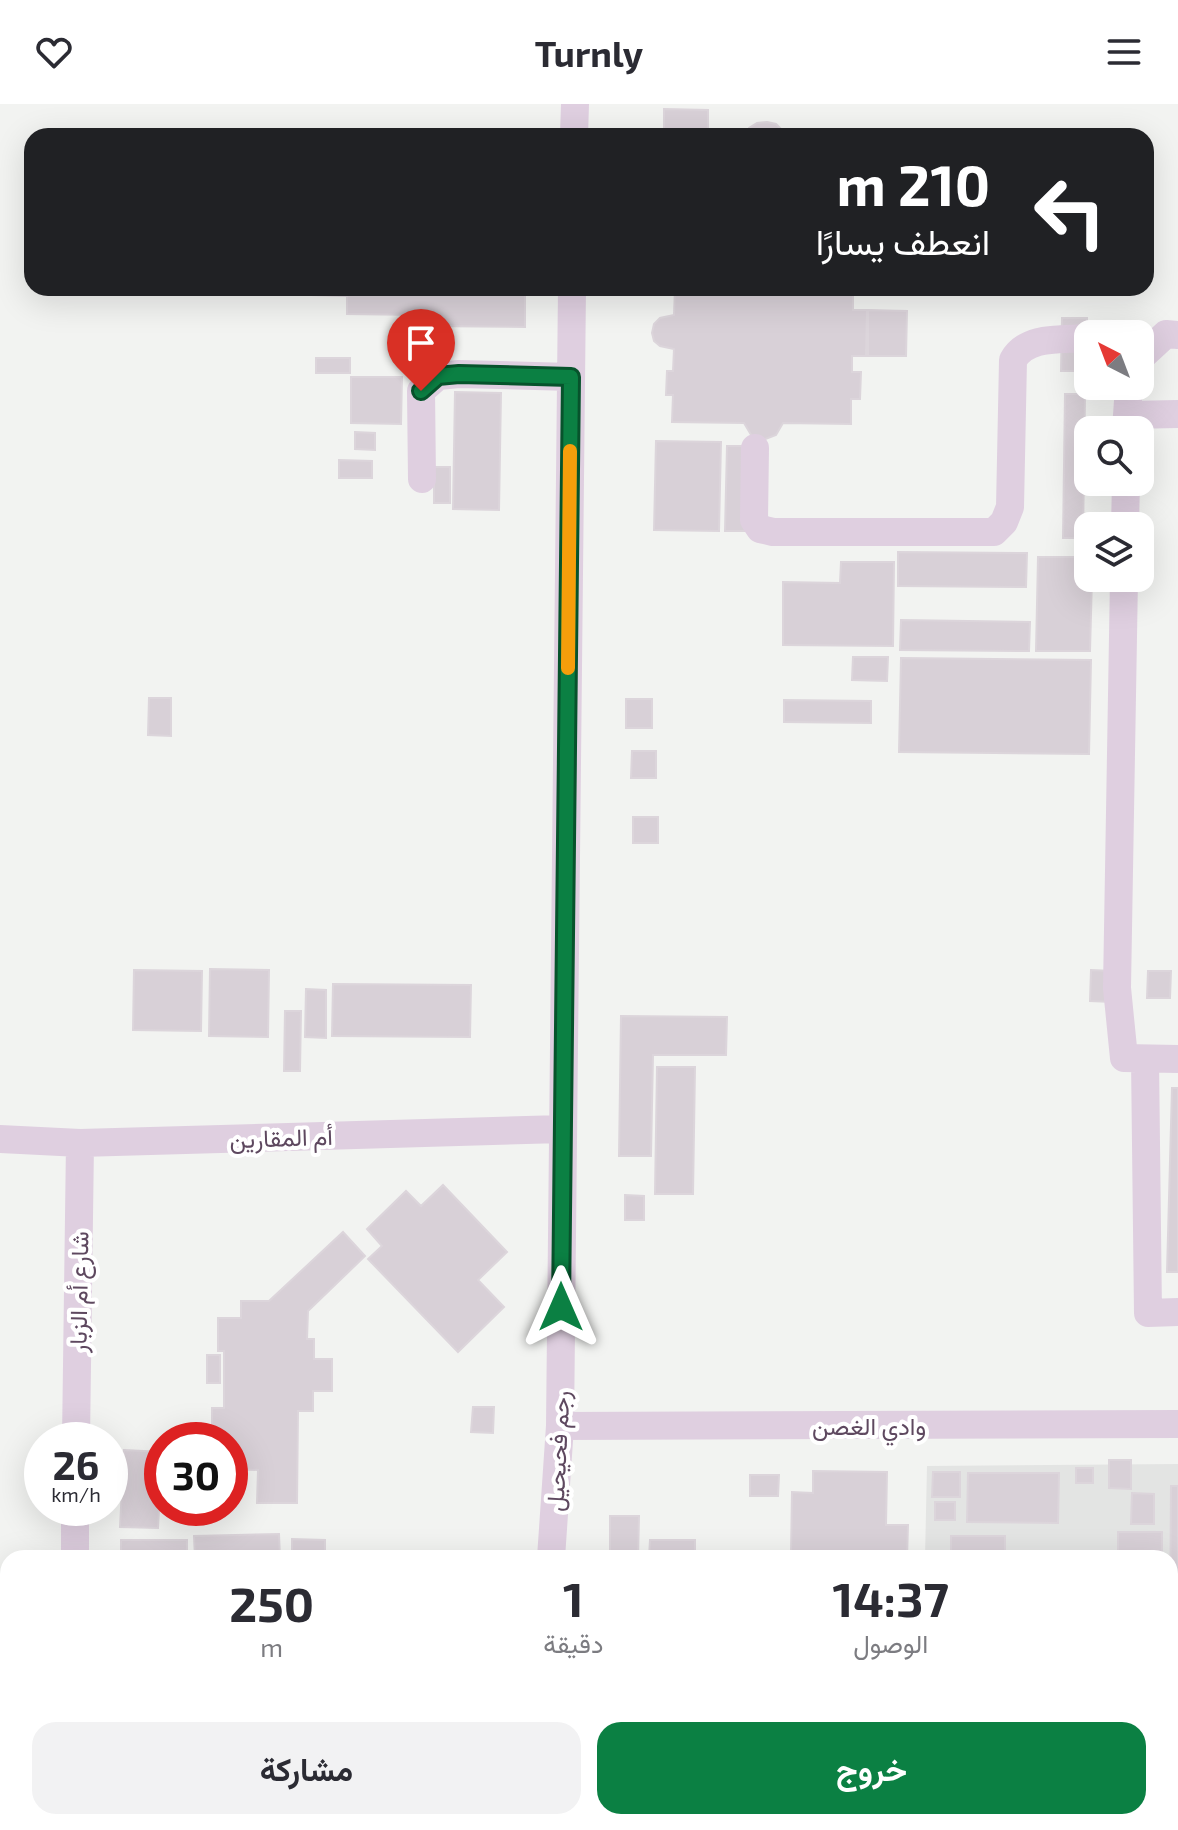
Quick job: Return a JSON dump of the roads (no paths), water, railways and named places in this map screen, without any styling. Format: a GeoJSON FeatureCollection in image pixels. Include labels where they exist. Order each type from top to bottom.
{"type":"FeatureCollection","features":[{"type":"Feature","properties":{"kind":"street"},"geometry":{"type":"LineString","coordinates":[[574,128],[575,104]]}},
{"type":"Feature","properties":{"kind":"street","name":"رجم فحيحيل"},"geometry":{"type":"LineString","coordinates":[[552,1550],[560,1426],[572,296]]}},
{"type":"Feature","properties":{"kind":"street"},"geometry":{"type":"LineString","coordinates":[[755,448],[754,520],[760,529],[773,532],[994,532],[1004,522],[1010,507],[1013,360],[1018,351],[1037,341],[1074,339]]}},
{"type":"Feature","properties":{"kind":"street"},"geometry":{"type":"LineString","coordinates":[[422,479],[421,391],[438,376],[500,374],[571,377]]}},
{"type":"Feature","properties":{"kind":"street"},"geometry":{"type":"LineString","coordinates":[[1154,418],[1178,414]]}},
{"type":"Feature","properties":{"kind":"street"},"geometry":{"type":"LineString","coordinates":[[1124,592],[1117,988],[1124,1058],[1178,1059]]}},
{"type":"Feature","properties":{"kind":"street"},"geometry":{"type":"LineString","coordinates":[[1145,1059],[1148,1313],[1178,1312]]}},
{"type":"Feature","properties":{"kind":"street","name":"أم المقارين"},"geometry":{"type":"LineString","coordinates":[[0,1139],[80,1143],[562,1129]]}},
{"type":"Feature","properties":{"kind":"street","name":"شارع أم الزبار"},"geometry":{"type":"LineString","coordinates":[[76,1422],[80,1143]]}},
{"type":"Feature","properties":{"kind":"street","name":"وادي الغصن"},"geometry":{"type":"LineString","coordinates":[[560,1426],[1178,1424]]}},
{"type":"Feature","properties":{"kind":"street"},"geometry":{"type":"LineString","coordinates":[[75,1526],[75,1550]]}}]}
